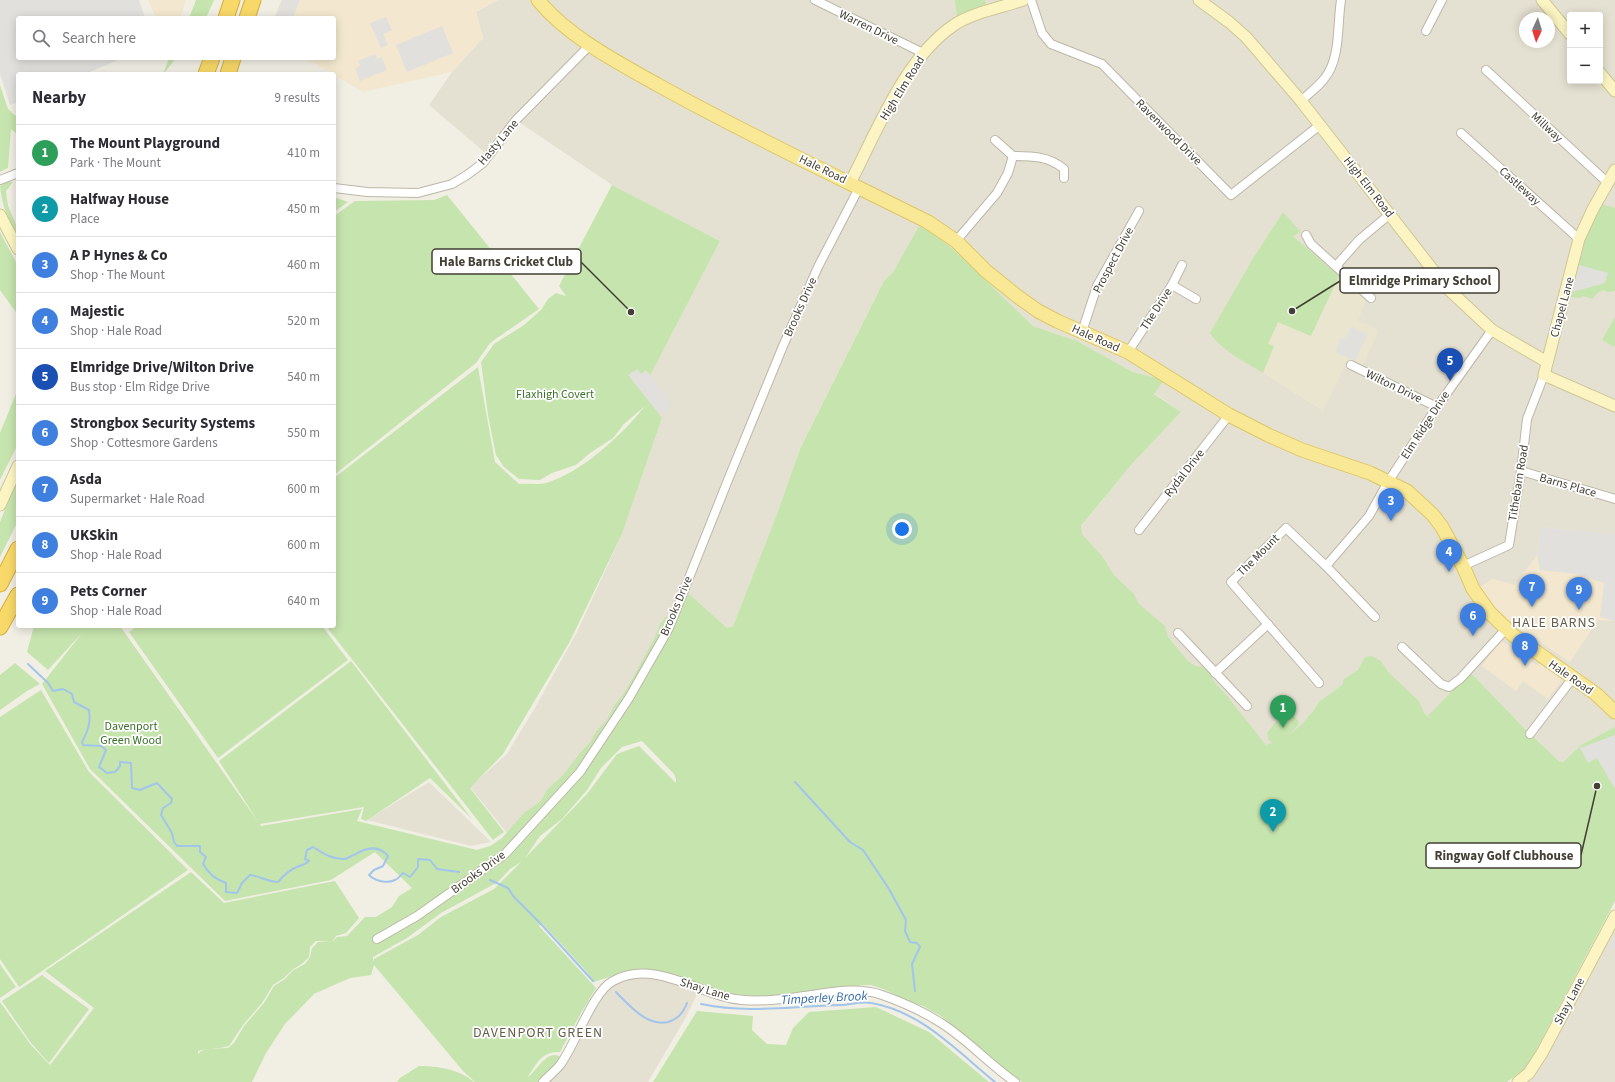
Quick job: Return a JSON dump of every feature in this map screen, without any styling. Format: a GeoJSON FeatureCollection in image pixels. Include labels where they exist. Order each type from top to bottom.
{"type":"FeatureCollection","features":[{"type":"Feature","properties":{"kind":"highway"},"geometry":{"type":"LineString","coordinates":[[227,16],[232,0]]}},
{"type":"Feature","properties":{"kind":"highway"},"geometry":{"type":"LineString","coordinates":[[248,16],[253,0]]}},
{"type":"Feature","properties":{"kind":"highway"},"geometry":{"type":"LineString","coordinates":[[207,72],[211,60]]}},
{"type":"Feature","properties":{"kind":"highway"},"geometry":{"type":"LineString","coordinates":[[229,72],[232,60]]}},
{"type":"Feature","properties":{"kind":"highway"},"geometry":{"type":"LineString","coordinates":[[0,584],[16,553]]}},
{"type":"Feature","properties":{"kind":"highway"},"geometry":{"type":"LineString","coordinates":[[0,627],[16,598]]}},
{"type":"Feature","properties":{"kind":"main road","name":"Hale Road"},"geometry":{"type":"LineString","coordinates":[[538,0],[544,8],[568,29],[638,74],[701,109],[928,222],[956,241],[986,271],[1016,296],[1057,321],[1128,352],[1229,416],[1302,450],[1370,473],[1407,491],[1433,516],[1450,540],[1473,589],[1483,604],[1506,629],[1534,652],[1566,672],[1572,679],[1596,694],[1614,711]]}},
{"type":"Feature","properties":{"kind":"street","name":"Warren Drive"},"geometry":{"type":"LineString","coordinates":[[815,0],[923,53]]}},
{"type":"Feature","properties":{"kind":"street","name":"High Elm Road"},"geometry":{"type":"LineString","coordinates":[[855,185],[892,101],[923,53],[954,24],[1023,0]]}},
{"type":"Feature","properties":{"kind":"street","name":"Ravenwood Drive"},"geometry":{"type":"LineString","coordinates":[[1030,0],[1042,33],[1051,44],[1102,64],[1231,195],[1320,125]]}},
{"type":"Feature","properties":{"kind":"street","name":"High Elm Road"},"geometry":{"type":"LineString","coordinates":[[1199,0],[1229,22],[1246,37],[1301,101],[1447,288],[1492,330],[1547,362]]}},
{"type":"Feature","properties":{"kind":"street"},"geometry":{"type":"LineString","coordinates":[[1301,101],[1324,79],[1332,67],[1336,49],[1341,0]]}},
{"type":"Feature","properties":{"kind":"street"},"geometry":{"type":"LineString","coordinates":[[1426,31],[1442,0]]}},
{"type":"Feature","properties":{"kind":"street"},"geometry":{"type":"LineString","coordinates":[[1542,0],[1567,30]]}},
{"type":"Feature","properties":{"kind":"street","name":"Hasty Lane"},"geometry":{"type":"LineString","coordinates":[[336,188],[387,193],[418,193],[452,184],[467,176],[483,163],[516,120],[590,44]]}},
{"type":"Feature","properties":{"kind":"street","name":"Millway"},"geometry":{"type":"LineString","coordinates":[[1486,70],[1608,183]]}},
{"type":"Feature","properties":{"kind":"street"},"geometry":{"type":"LineString","coordinates":[[1603,77],[1615,91]]}},
{"type":"Feature","properties":{"kind":"street","name":"Castleway"},"geometry":{"type":"LineString","coordinates":[[1461,133],[1579,239]]}},
{"type":"Feature","properties":{"kind":"street"},"geometry":{"type":"LineString","coordinates":[[995,140],[1013,156],[1036,156],[1059,165],[1064,169],[1064,178]]}},
{"type":"Feature","properties":{"kind":"street"},"geometry":{"type":"LineString","coordinates":[[956,241],[997,193],[1008,173],[1013,156]]}},
{"type":"Feature","properties":{"kind":"street","name":"Chapel Lane"},"geometry":{"type":"LineString","coordinates":[[1544,375],[1579,239],[1593,209],[1615,170]]}},
{"type":"Feature","properties":{"kind":"street"},"geometry":{"type":"LineString","coordinates":[[0,180],[16,174]]}},
{"type":"Feature","properties":{"kind":"street","name":"Brooks Drive"},"geometry":{"type":"LineString","coordinates":[[377,939],[416,916],[504,854],[580,772],[629,698],[669,628],[786,339],[855,185]]}},
{"type":"Feature","properties":{"kind":"street","name":"Prospect Drive"},"geometry":{"type":"LineString","coordinates":[[1082,332],[1097,286],[1139,211]]}},
{"type":"Feature","properties":{"kind":"street"},"geometry":{"type":"LineString","coordinates":[[1336,266],[1359,240],[1390,214]]}},
{"type":"Feature","properties":{"kind":"street"},"geometry":{"type":"LineString","coordinates":[[0,216],[16,245]]}},
{"type":"Feature","properties":{"kind":"street"},"geometry":{"type":"LineString","coordinates":[[1306,235],[1311,244],[1371,298]]}},
{"type":"Feature","properties":{"kind":"street","name":"The Drive"},"geometry":{"type":"LineString","coordinates":[[1128,352],[1172,285],[1182,265]]}},
{"type":"Feature","properties":{"kind":"street"},"geometry":{"type":"LineString","coordinates":[[1172,285],[1196,299]]}},
{"type":"Feature","properties":{"kind":"street","name":"Elm Ridge Drive"},"geometry":{"type":"LineString","coordinates":[[1388,482],[1437,407],[1492,330]]}},
{"type":"Feature","properties":{"kind":"street","name":"Wilton Drive"},"geometry":{"type":"LineString","coordinates":[[1351,365],[1437,407]]}},
{"type":"Feature","properties":{"kind":"street"},"geometry":{"type":"LineString","coordinates":[[1544,375],[1615,406]]}},
{"type":"Feature","properties":{"kind":"street","name":"Tithebarn Road"},"geometry":{"type":"LineString","coordinates":[[1463,566],[1509,545],[1522,471],[1527,419],[1544,375]]}},
{"type":"Feature","properties":{"kind":"street","name":"Rydal Drive"},"geometry":{"type":"LineString","coordinates":[[1139,530],[1229,416]]}},
{"type":"Feature","properties":{"kind":"street"},"geometry":{"type":"LineString","coordinates":[[0,505],[16,470]]}},
{"type":"Feature","properties":{"kind":"street","name":"Barns Place"},"geometry":{"type":"LineString","coordinates":[[1522,471],[1615,498]]}},
{"type":"Feature","properties":{"kind":"street"},"geometry":{"type":"LineString","coordinates":[[1326,566],[1368,516],[1388,482]]}},
{"type":"Feature","properties":{"kind":"street","name":"The Mount"},"geometry":{"type":"LineString","coordinates":[[1319,683],[1231,582],[1286,528],[1375,616]]}},
{"type":"Feature","properties":{"kind":"street"},"geometry":{"type":"LineString","coordinates":[[1215,673],[1268,624]]}},
{"type":"Feature","properties":{"kind":"street"},"geometry":{"type":"LineString","coordinates":[[1402,647],[1441,684],[1449,687],[1460,679],[1506,629]]}},
{"type":"Feature","properties":{"kind":"street"},"geometry":{"type":"LineString","coordinates":[[1178,633],[1247,706]]}},
{"type":"Feature","properties":{"kind":"street"},"geometry":{"type":"LineString","coordinates":[[1530,734],[1572,679]]}},
{"type":"Feature","properties":{"kind":"street","name":"Shay Lane"},"geometry":{"type":"LineString","coordinates":[[1518,1082],[1529,1072],[1542,1054],[1615,916]]}},
{"type":"Feature","properties":{"kind":"street","name":"Shay Lane"},"geometry":{"type":"LineString","coordinates":[[543,1082],[560,1065],[580,1031],[595,1000],[611,982],[625,976],[659,975],[729,998],[763,1001],[832,992],[862,990],[881,994],[941,1023],[1014,1082]]}},
{"type":"Feature","properties":{"kind":"shaded area"},"geometry":{"type":"Polygon","coordinates":[[[0,0],[139,0],[144,16],[16,16],[16,60],[118,60],[90,72],[16,72],[16,103],[10,105],[0,74],[0,0]]]}},
{"type":"Feature","properties":{"kind":"shaded area"},"geometry":{"type":"Polygon","coordinates":[[[148,0],[186,0],[181,16],[155,16],[148,0]]]}},
{"type":"Feature","properties":{"kind":"shaded area"},"geometry":{"type":"Polygon","coordinates":[[[281,0],[498,0],[476,12],[483,38],[452,72],[363,92],[336,76],[336,72],[330,72],[308,60],[336,60],[336,16],[275,16],[281,0]]]}},
{"type":"Feature","properties":{"kind":"shaded area"},"geometry":{"type":"Polygon","coordinates":[[[282,0],[300,0],[294,16],[276,16],[282,0]]]}},
{"type":"Feature","properties":{"kind":"shaded area"},"geometry":{"type":"Polygon","coordinates":[[[498,0],[1615,0],[1615,727],[1581,745],[1563,762],[1560,762],[1526,730],[1470,672],[1428,718],[1376,659],[1271,756],[1196,673],[1102,563],[1099,553],[1078,532],[1078,530],[1132,464],[1181,412],[1154,393],[1164,380],[1133,372],[1077,341],[1033,326],[954,250],[919,226],[893,272],[884,281],[800,449],[777,514],[733,626],[727,628],[686,591],[629,698],[515,843],[470,787],[507,754],[536,706],[577,632],[622,534],[662,418],[659,414],[664,411],[650,376],[720,241],[612,185],[516,120],[489,156],[429,105],[452,72],[483,38],[476,12],[498,0]]]}},
{"type":"Feature","properties":{"kind":"shaded area"},"geometry":{"type":"Polygon","coordinates":[[[386,17],[392,30],[383,34],[388,45],[381,48],[370,23],[386,17]]]}},
{"type":"Feature","properties":{"kind":"shaded area"},"geometry":{"type":"Polygon","coordinates":[[[442,26],[453,53],[407,72],[396,45],[442,26]]]}},
{"type":"Feature","properties":{"kind":"shaded area"},"geometry":{"type":"Polygon","coordinates":[[[375,54],[377,59],[382,57],[387,70],[360,81],[355,69],[360,66],[358,61],[375,54]]]}},
{"type":"Feature","properties":{"kind":"shaded area"},"geometry":{"type":"Polygon","coordinates":[[[1283,212],[1301,232],[1293,236],[1366,301],[1358,321],[1379,330],[1363,366],[1348,359],[1323,411],[1227,350],[1217,342],[1210,333],[1252,260],[1283,212]]]}},
{"type":"Feature","properties":{"kind":"shaded area"},"geometry":{"type":"Polygon","coordinates":[[[1579,265],[1608,273],[1605,283],[1572,292],[1579,265]]]}},
{"type":"Feature","properties":{"kind":"shaded area"},"geometry":{"type":"Polygon","coordinates":[[[1351,327],[1368,334],[1355,361],[1335,352],[1341,338],[1345,339],[1351,327]]]}},
{"type":"Feature","properties":{"kind":"shaded area"},"geometry":{"type":"Polygon","coordinates":[[[637,369],[641,374],[646,370],[671,402],[668,412],[664,411],[659,414],[628,375],[637,369]]]}},
{"type":"Feature","properties":{"kind":"shaded area"},"geometry":{"type":"Polygon","coordinates":[[[1540,527],[1615,534],[1615,621],[1598,620],[1570,662],[1497,614],[1480,587],[1492,579],[1515,585],[1537,555],[1540,527]]]}},
{"type":"Feature","properties":{"kind":"shaded area"},"geometry":{"type":"Polygon","coordinates":[[[1540,527],[1615,534],[1615,621],[1600,617],[1604,583],[1577,574],[1540,570],[1537,555],[1540,527]]]}},
{"type":"Feature","properties":{"kind":"shaded area"},"geometry":{"type":"Polygon","coordinates":[[[1500,640],[1536,665],[1541,664],[1562,680],[1548,699],[1523,681],[1516,691],[1482,666],[1500,640]]]}},
{"type":"Feature","properties":{"kind":"shaded area"},"geometry":{"type":"Polygon","coordinates":[[[1615,735],[1615,789],[1597,758],[1588,763],[1580,748],[1615,735]]]}},
{"type":"Feature","properties":{"kind":"shaded area"},"geometry":{"type":"Polygon","coordinates":[[[429,782],[491,842],[471,846],[367,820],[429,782]]]}},
{"type":"Feature","properties":{"kind":"shaded area"},"geometry":{"type":"Polygon","coordinates":[[[1615,916],[1615,1082],[1518,1082],[1529,1073],[1615,916]]]}},
{"type":"Feature","properties":{"kind":"shaded area"},"geometry":{"type":"Polygon","coordinates":[[[1615,935],[1615,951],[1607,948],[1615,935]]]}},
{"type":"Feature","properties":{"kind":"shaded area"},"geometry":{"type":"Polygon","coordinates":[[[641,975],[700,988],[686,1017],[648,1082],[543,1082],[560,1065],[611,982],[641,975]]]}},
{"type":"Feature","properties":{"kind":"green space"},"geometry":{"type":"Polygon","coordinates":[[[196,0],[214,0],[207,16],[190,16],[196,0]]]}},
{"type":"Feature","properties":{"kind":"green space"},"geometry":{"type":"Polygon","coordinates":[[[955,0],[985,0],[986,4],[957,16],[955,0]]]}},
{"type":"Feature","properties":{"kind":"green space"},"geometry":{"type":"Polygon","coordinates":[[[168,60],[174,60],[165,72],[168,60]]]}},
{"type":"Feature","properties":{"kind":"green space"},"geometry":{"type":"Polygon","coordinates":[[[0,85],[8,109],[16,116],[16,133],[11,129],[8,168],[0,172],[0,85]]]}},
{"type":"Feature","properties":{"kind":"green space"},"geometry":{"type":"Polygon","coordinates":[[[7,182],[13,182],[6,191],[8,206],[16,224],[16,235],[6,214],[0,186],[7,182]]]}},
{"type":"Feature","properties":{"kind":"green space","name":"Flaxhigh Covert"},"geometry":{"type":"Polygon","coordinates":[[[612,185],[720,241],[650,376],[671,402],[668,412],[664,411],[659,414],[662,418],[622,534],[569,643],[503,754],[470,788],[504,832],[493,840],[328,628],[336,628],[336,476],[478,367],[495,462],[519,484],[543,484],[559,478],[587,462],[613,440],[645,406],[624,424],[613,438],[590,453],[576,465],[552,473],[540,480],[519,479],[504,467],[496,455],[488,415],[481,362],[494,344],[524,325],[541,310],[548,299],[556,293],[566,296],[559,286],[612,185]]]}},
{"type":"Feature","properties":{"kind":"green space"},"geometry":{"type":"Polygon","coordinates":[[[447,195],[539,309],[490,343],[476,363],[336,473],[336,215],[355,201],[434,200],[447,195]]]}},
{"type":"Feature","properties":{"kind":"green space"},"geometry":{"type":"Polygon","coordinates":[[[336,198],[348,202],[336,211],[336,198]]]}},
{"type":"Feature","properties":{"kind":"green space"},"geometry":{"type":"Polygon","coordinates":[[[1601,204],[1615,208],[1615,291],[1608,292],[1603,290],[1596,294],[1593,299],[1583,296],[1579,298],[1570,297],[1590,222],[1601,204]]]}},
{"type":"Feature","properties":{"kind":"green space"},"geometry":{"type":"Polygon","coordinates":[[[1283,212],[1301,232],[1293,236],[1339,276],[1311,336],[1278,322],[1268,344],[1274,346],[1263,373],[1227,350],[1210,333],[1252,260],[1283,212]]]}},
{"type":"Feature","properties":{"kind":"green space","name":"Davenport Green Wood"},"geometry":{"type":"Polygon","coordinates":[[[919,226],[929,231],[954,250],[1033,326],[1077,341],[1133,372],[1164,380],[1154,394],[1181,412],[1132,464],[1081,526],[1082,534],[1102,556],[1114,575],[1134,594],[1139,604],[1165,626],[1168,637],[1187,660],[1195,666],[1203,667],[1209,672],[1215,683],[1266,745],[1272,743],[1268,739],[1267,733],[1284,712],[1291,713],[1298,720],[1299,724],[1288,736],[1302,724],[1319,702],[1342,685],[1344,679],[1358,670],[1365,657],[1372,656],[1381,661],[1388,672],[1419,701],[1424,713],[1428,717],[1430,716],[1428,715],[1470,672],[1526,730],[1560,762],[1563,762],[1581,745],[1615,727],[1615,901],[1533,1056],[1524,1069],[1507,1082],[1022,1082],[1009,1073],[941,1016],[923,1006],[871,985],[765,997],[717,991],[636,971],[624,972],[594,982],[587,972],[542,923],[539,926],[596,988],[560,1052],[553,1052],[544,1056],[536,1064],[527,1078],[544,1060],[553,1055],[558,1056],[563,1060],[543,1082],[475,1082],[463,1071],[374,965],[371,975],[350,978],[314,994],[285,1024],[266,1053],[252,1082],[0,1082],[0,1002],[31,1045],[50,1065],[94,1008],[45,971],[191,872],[224,903],[335,881],[359,918],[346,933],[336,936],[332,942],[337,937],[347,936],[365,917],[376,917],[392,907],[399,896],[412,888],[375,852],[331,880],[225,901],[90,769],[42,684],[82,633],[48,670],[27,652],[33,628],[121,628],[259,823],[219,761],[351,661],[472,819],[430,778],[366,821],[361,819],[364,807],[260,824],[261,826],[362,809],[357,821],[477,850],[490,846],[502,838],[525,812],[540,802],[547,790],[564,774],[591,741],[597,730],[607,720],[614,706],[626,690],[654,639],[660,624],[666,617],[674,617],[686,591],[727,628],[733,626],[777,514],[800,449],[884,281],[893,272],[919,226]],[[642,741],[622,747],[601,768],[587,790],[562,819],[540,836],[525,858],[587,794],[617,754],[639,746],[676,783],[674,774],[642,741]],[[521,862],[510,869],[498,882],[441,913],[407,938],[373,957],[373,962],[374,959],[418,935],[441,917],[494,889],[521,862]],[[316,941],[310,947],[309,957],[292,970],[284,978],[273,985],[262,1003],[243,1025],[229,1046],[209,1049],[228,1048],[234,1043],[244,1026],[264,1003],[274,986],[285,979],[292,971],[305,964],[310,957],[312,948],[318,942],[331,942],[316,941]]]}},
{"type":"Feature","properties":{"kind":"green space"},"geometry":{"type":"Polygon","coordinates":[[[0,232],[16,262],[16,312],[0,290],[0,232]]]}},
{"type":"Feature","properties":{"kind":"green space"},"geometry":{"type":"Polygon","coordinates":[[[1615,317],[1615,344],[1614,347],[1602,340],[1615,317]]]}},
{"type":"Feature","properties":{"kind":"green space"},"geometry":{"type":"Polygon","coordinates":[[[16,394],[16,448],[0,480],[0,433],[16,394]]]}},
{"type":"Feature","properties":{"kind":"green space"},"geometry":{"type":"Polygon","coordinates":[[[16,483],[16,525],[0,557],[0,522],[16,483]]]}},
{"type":"Feature","properties":{"kind":"green space"},"geometry":{"type":"Polygon","coordinates":[[[134,628],[324,628],[348,660],[218,758],[129,632],[134,628]]]}},
{"type":"Feature","properties":{"kind":"green space"},"geometry":{"type":"Polygon","coordinates":[[[15,663],[40,684],[27,691],[0,710],[0,675],[15,663]]]}},
{"type":"Feature","properties":{"kind":"green space"},"geometry":{"type":"Polygon","coordinates":[[[41,690],[89,772],[188,870],[19,987],[0,959],[0,717],[41,690]]]}},
{"type":"Feature","properties":{"kind":"green space"},"geometry":{"type":"Polygon","coordinates":[[[0,964],[16,987],[0,998],[0,964]]]}},
{"type":"Feature","properties":{"kind":"green space"},"geometry":{"type":"Polygon","coordinates":[[[42,975],[89,1009],[49,1063],[31,1043],[2,1001],[42,975]]]}},
{"type":"Feature","properties":{"kind":"green space"},"geometry":{"type":"Polygon","coordinates":[[[876,1007],[929,1032],[989,1082],[653,1082],[697,1011],[753,1016],[752,1030],[767,1044],[786,1045],[793,1028],[809,1012],[876,1007]]]}},
{"type":"Feature","properties":{"kind":"green space"},"geometry":{"type":"Polygon","coordinates":[[[419,1066],[455,1071],[474,1082],[397,1082],[400,1078],[419,1066]]]}},
{"type":"Feature","properties":{"kind":"waterway","name":"Timperley Brook"},"geometry":{"type":"LineString","coordinates":[[28,664],[48,683],[53,691],[63,689],[72,694],[74,702],[89,710],[90,719],[82,742],[83,745],[101,746],[106,750],[99,767],[107,773],[115,772],[120,766],[120,762],[131,763],[132,788],[140,790],[157,783],[172,799],[171,803],[163,808],[161,815],[172,833],[174,842],[177,846],[200,846],[200,852],[206,857],[203,864],[213,876],[226,883],[226,892],[237,893],[242,883],[250,875],[278,882],[289,871],[309,861],[305,859],[307,850],[313,847],[328,856],[341,859],[346,859],[371,848],[380,850],[388,856],[383,866],[374,870],[369,875],[374,879],[381,881],[388,882],[395,880],[403,873],[410,877],[418,867],[418,859],[430,860],[437,869],[459,872]]}},
{"type":"Feature","properties":{"kind":"waterway"},"geometry":{"type":"LineString","coordinates":[[795,782],[850,842],[863,850],[889,889],[906,920],[905,931],[910,942],[917,943],[920,947],[912,964],[915,991]]}},
{"type":"Feature","properties":{"kind":"waterway","name":"Timperley Brook"},"geometry":{"type":"LineString","coordinates":[[490,880],[508,888],[514,897],[593,981]]}},
{"type":"Feature","properties":{"kind":"waterway","name":"Timperley Brook"},"geometry":{"type":"LineString","coordinates":[[616,992],[639,1014],[660,1023],[672,1021],[682,1013],[687,1003]]}},
{"type":"Feature","properties":{"kind":"waterway","name":"Timperley Brook"},"geometry":{"type":"LineString","coordinates":[[701,1004],[736,1009],[771,1009],[859,1003],[871,1003],[889,1007],[906,1014],[938,1034],[995,1082]]}},
{"type":"Feature","properties":{"kind":"place","name":"Elmridge Primary School"},"geometry":{"type":"Point","coordinates":[1292,311]}},
{"type":"Feature","properties":{"kind":"place","name":"Hale Barns Cricket Club"},"geometry":{"type":"Point","coordinates":[631,312]}},
{"type":"Feature","properties":{"kind":"place","name":"Elmridge Drive/Wilton Drive"},"geometry":{"type":"Point","coordinates":[1450,381]}},
{"type":"Feature","properties":{"kind":"place","name":"A P Hynes & Co"},"geometry":{"type":"Point","coordinates":[1391,521]}},
{"type":"Feature","properties":{"kind":"place","name":"Majestic"},"geometry":{"type":"Point","coordinates":[1449,572]}},
{"type":"Feature","properties":{"kind":"place","name":"Asda"},"geometry":{"type":"Point","coordinates":[1532,607]}},
{"type":"Feature","properties":{"kind":"place","name":"Pets Corner"},"geometry":{"type":"Point","coordinates":[1579,610]}},
{"type":"Feature","properties":{"kind":"place","name":"Strongbox Security Systems"},"geometry":{"type":"Point","coordinates":[1473,636]}},
{"type":"Feature","properties":{"kind":"place","name":"UKSkin"},"geometry":{"type":"Point","coordinates":[1525,666]}},
{"type":"Feature","properties":{"kind":"place","name":"The Mount Playground"},"geometry":{"type":"Point","coordinates":[1283,728]}},
{"type":"Feature","properties":{"kind":"place","name":"Ringway Golf Clubhouse"},"geometry":{"type":"Point","coordinates":[1597,786]}},
{"type":"Feature","properties":{"kind":"place","name":"Halfway House"},"geometry":{"type":"Point","coordinates":[1273,832]}},
{"type":"Feature","properties":{"kind":"district","name":"HALE BARNS"},"geometry":{"type":"Point","coordinates":[1554,622]}},
{"type":"Feature","properties":{"kind":"district","name":"DAVENPORT GREEN"},"geometry":{"type":"Point","coordinates":[538,1032]}}]}
